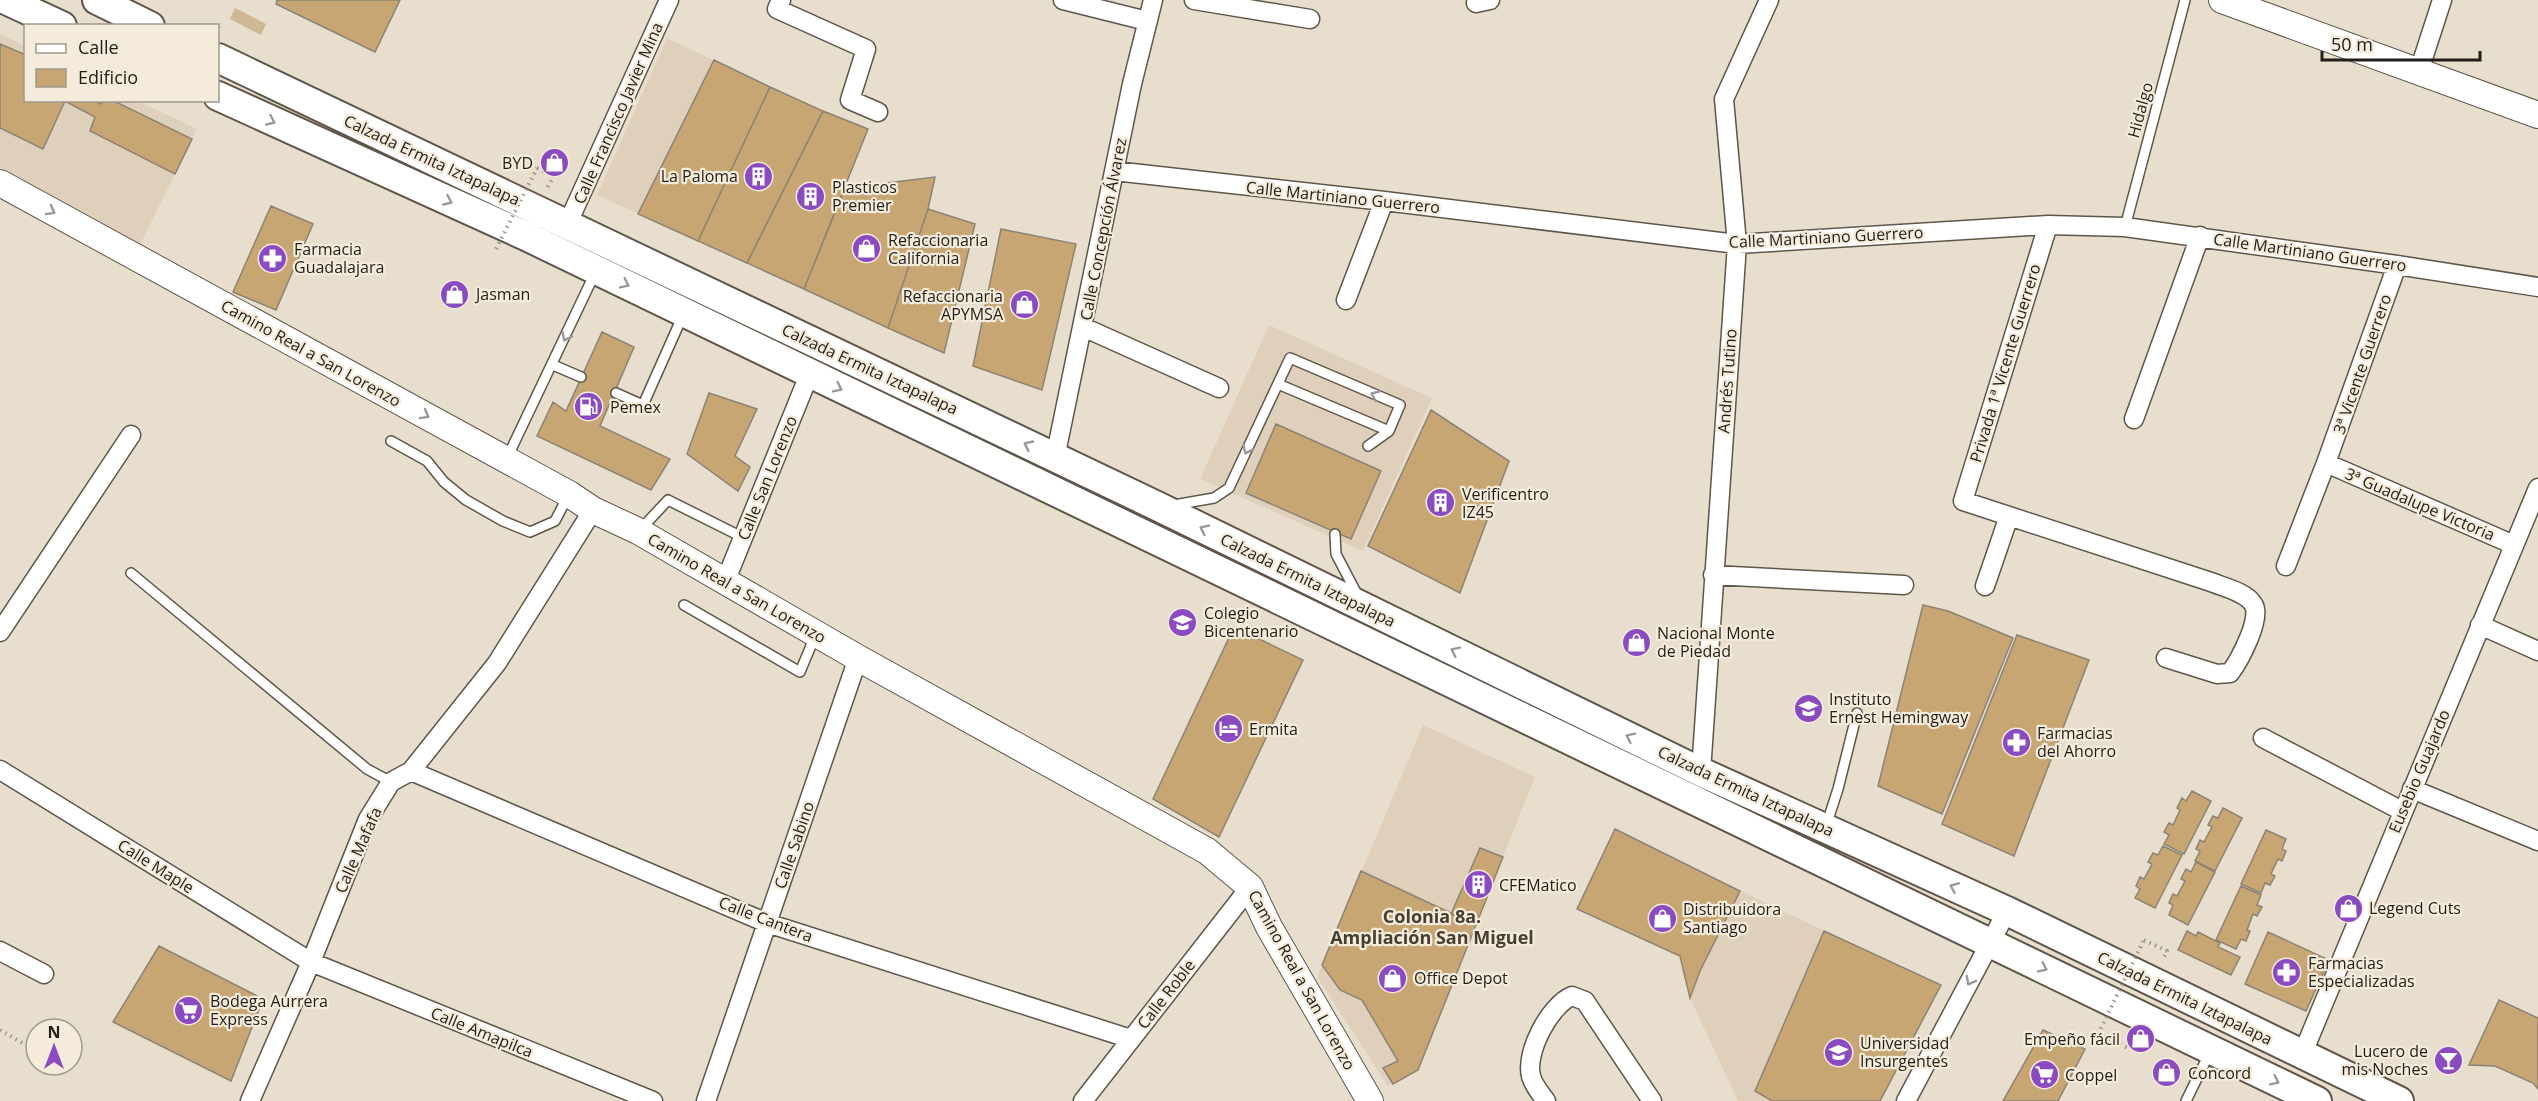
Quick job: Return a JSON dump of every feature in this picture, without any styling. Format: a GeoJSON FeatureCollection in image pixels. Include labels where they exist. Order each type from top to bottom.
{"type":"FeatureCollection","features":[{"type":"Feature","properties":{"kind":"main road"},"geometry":{"type":"LineString","coordinates":[[6,0],[58,24]]}},
{"type":"Feature","properties":{"kind":"main road"},"geometry":{"type":"LineString","coordinates":[[97,0],[146,24]]}},
{"type":"Feature","properties":{"kind":"main road"},"geometry":{"type":"LineString","coordinates":[[2222,0],[2538,115]]}},
{"type":"Feature","properties":{"kind":"main road","name":"Calzada Ermita Iztapalapa"},"geometry":{"type":"LineString","coordinates":[[219,58],[1159,507],[1701,772],[2007,911],[2399,1101]]}},
{"type":"Feature","properties":{"kind":"main road","name":"Calzada Ermita Iztapalapa"},"geometry":{"type":"LineString","coordinates":[[219,96],[597,271],[2317,1101]]}},
{"type":"Feature","properties":{"kind":"main road","name":"Camino Real a San Lorenzo"},"geometry":{"type":"LineString","coordinates":[[0,183],[506,459],[593,510],[638,531],[858,658],[1207,851],[1250,887],[1269,927],[1370,1101]]}},
{"type":"Feature","properties":{"kind":"street","name":"Calle Francisco Javier Mina"},"geometry":{"type":"LineString","coordinates":[[567,225],[669,0]]}},
{"type":"Feature","properties":{"kind":"street"},"geometry":{"type":"LineString","coordinates":[[781,0],[777,9],[866,49],[850,100],[878,112]]}},
{"type":"Feature","properties":{"kind":"street"},"geometry":{"type":"LineString","coordinates":[[1063,0],[1147,21]]}},
{"type":"Feature","properties":{"kind":"street","name":"Calle Concepción Álvarez"},"geometry":{"type":"LineString","coordinates":[[1055,458],[1114,171],[1153,0]]}},
{"type":"Feature","properties":{"kind":"street"},"geometry":{"type":"LineString","coordinates":[[1194,0],[1310,19]]}},
{"type":"Feature","properties":{"kind":"street","name":"Andrés Tutino"},"geometry":{"type":"LineString","coordinates":[[1701,772],[1737,244],[1724,99],[1769,0]]}},
{"type":"Feature","properties":{"kind":"street"},"geometry":{"type":"LineString","coordinates":[[2419,71],[2442,0]]}},
{"type":"Feature","properties":{"kind":"street","name":"Calle Martiniano Guerrero"},"geometry":{"type":"LineString","coordinates":[[1114,171],[1737,244],[2048,225],[2125,227],[2200,236],[2538,287]]}},
{"type":"Feature","properties":{"kind":"street"},"geometry":{"type":"LineString","coordinates":[[1346,300],[1384,201]]}},
{"type":"Feature","properties":{"kind":"street","name":"Privada 1ª Vicente Guerrero"},"geometry":{"type":"LineString","coordinates":[[2009,516],[1963,501],[2048,225]]}},
{"type":"Feature","properties":{"kind":"street"},"geometry":{"type":"LineString","coordinates":[[2134,419],[2200,236]]}},
{"type":"Feature","properties":{"kind":"street","name":"3ª Vicente Guerrero"},"geometry":{"type":"LineString","coordinates":[[2286,567],[2326,464],[2397,265]]}},
{"type":"Feature","properties":{"kind":"street"},"geometry":{"type":"LineString","coordinates":[[1083,327],[1219,388]]}},
{"type":"Feature","properties":{"kind":"street","name":"Calle San Lorenzo"},"geometry":{"type":"LineString","coordinates":[[725,582],[809,375]]}},
{"type":"Feature","properties":{"kind":"street"},"geometry":{"type":"LineString","coordinates":[[0,633],[131,435]]}},
{"type":"Feature","properties":{"kind":"street","name":"3ª Guadalupe Victoria"},"geometry":{"type":"LineString","coordinates":[[2326,464],[2514,544]]}},
{"type":"Feature","properties":{"kind":"street","name":"Eusebio Guajardo"},"geometry":{"type":"LineString","coordinates":[[2302,1055],[2538,488]]}},
{"type":"Feature","properties":{"kind":"street","name":"Calle Mafafa"},"geometry":{"type":"LineString","coordinates":[[250,1101],[311,962],[368,819],[391,782],[411,771],[497,663],[593,510]]}},
{"type":"Feature","properties":{"kind":"street"},"geometry":{"type":"LineString","coordinates":[[1985,586],[2009,516],[2211,582],[2244,596],[2254,604],[2257,616],[2238,662],[2230,673],[2217,674],[2166,658]]}},
{"type":"Feature","properties":{"kind":"street"},"geometry":{"type":"LineString","coordinates":[[1713,575],[1904,585]]}},
{"type":"Feature","properties":{"kind":"street"},"geometry":{"type":"LineString","coordinates":[[2481,625],[2538,651]]}},
{"type":"Feature","properties":{"kind":"street","name":"Calle Sabino"},"geometry":{"type":"LineString","coordinates":[[706,1101],[858,658]]}},
{"type":"Feature","properties":{"kind":"street"},"geometry":{"type":"LineString","coordinates":[[2263,738],[2402,811]]}},
{"type":"Feature","properties":{"kind":"street","name":"Calle Maple"},"geometry":{"type":"LineString","coordinates":[[0,770],[311,962]]}},
{"type":"Feature","properties":{"kind":"street","name":"Calle Cantera"},"geometry":{"type":"LineString","coordinates":[[411,771],[767,923],[1131,1039]]}},
{"type":"Feature","properties":{"kind":"street"},"geometry":{"type":"LineString","coordinates":[[2412,789],[2538,841]]}},
{"type":"Feature","properties":{"kind":"street","name":"Calle Roble"},"geometry":{"type":"LineString","coordinates":[[1083,1101],[1250,887]]}},
{"type":"Feature","properties":{"kind":"street"},"geometry":{"type":"LineString","coordinates":[[1906,1101],[2007,911]]}},
{"type":"Feature","properties":{"kind":"street"},"geometry":{"type":"LineString","coordinates":[[0,951],[44,974]]}},
{"type":"Feature","properties":{"kind":"street","name":"Calle Amapilca"},"geometry":{"type":"LineString","coordinates":[[311,962],[653,1101]]}},
{"type":"Feature","properties":{"kind":"street"},"geometry":{"type":"LineString","coordinates":[[1546,1101],[1531,1079],[1529,1064],[1537,1039],[1562,1000],[1572,996],[1585,1001],[1652,1101]]}},
{"type":"Feature","properties":{"kind":"lane","name":"Hidalgo"},"geometry":{"type":"LineString","coordinates":[[2125,227],[2185,0]]}},
{"type":"Feature","properties":{"kind":"lane"},"geometry":{"type":"LineString","coordinates":[[506,459],[597,271]]}},
{"type":"Feature","properties":{"kind":"lane"},"geometry":{"type":"LineString","coordinates":[[616,393],[643,405],[684,313]]}},
{"type":"Feature","properties":{"kind":"lane"},"geometry":{"type":"LineString","coordinates":[[1159,507],[1214,498],[1229,488],[1290,358],[1400,405],[1389,431],[1368,446]]}},
{"type":"Feature","properties":{"kind":"lane"},"geometry":{"type":"LineString","coordinates":[[553,364],[581,377]]}},
{"type":"Feature","properties":{"kind":"lane"},"geometry":{"type":"LineString","coordinates":[[1278,384],[1389,431]]}},
{"type":"Feature","properties":{"kind":"lane"},"geometry":{"type":"LineString","coordinates":[[391,441],[427,461],[444,482],[466,500],[503,521],[530,532],[555,521],[569,494]]}},
{"type":"Feature","properties":{"kind":"lane"},"geometry":{"type":"LineString","coordinates":[[638,531],[668,500],[744,538]]}},
{"type":"Feature","properties":{"kind":"lane"},"geometry":{"type":"LineString","coordinates":[[1335,534],[1336,554],[1363,606]]}},
{"type":"Feature","properties":{"kind":"lane"},"geometry":{"type":"LineString","coordinates":[[131,573],[367,770],[391,782]]}},
{"type":"Feature","properties":{"kind":"lane"},"geometry":{"type":"LineString","coordinates":[[684,605],[800,672],[816,634]]}},
{"type":"Feature","properties":{"kind":"lane"},"geometry":{"type":"LineString","coordinates":[[1825,828],[1838,789],[1857,713]]}},
{"type":"Feature","properties":{"kind":"lane"},"geometry":{"type":"LineString","coordinates":[[2186,1101],[2211,1049]]}},
{"type":"Feature","properties":{"kind":"path"},"geometry":{"type":"LineString","coordinates":[[496,249],[537,168],[554,176]]}},
{"type":"Feature","properties":{"kind":"path"},"geometry":{"type":"LineString","coordinates":[[2128,1048],[2098,1034],[2144,940],[2167,951]]}},
{"type":"Feature","properties":{"kind":"path"},"geometry":{"type":"LineString","coordinates":[[0,1030],[24,1044]]}},
{"type":"Feature","properties":{"kind":"shaded area"},"geometry":{"type":"Polygon","coordinates":[[[235,8],[266,24],[261,35],[230,19],[235,8]]]}},
{"type":"Feature","properties":{"kind":"shaded area"},"geometry":{"type":"Polygon","coordinates":[[[0,34],[24,46],[24,102],[140,102],[197,129],[138,249],[0,167],[0,34]]]}},
{"type":"Feature","properties":{"kind":"shaded area"},"geometry":{"type":"Polygon","coordinates":[[[667,38],[770,87],[698,241],[597,195],[667,38]]]}},
{"type":"Feature","properties":{"kind":"shaded area"},"geometry":{"type":"Polygon","coordinates":[[[1269,325],[1432,398],[1363,551],[1200,479],[1269,325]]]}},
{"type":"Feature","properties":{"kind":"shaded area"},"geometry":{"type":"Polygon","coordinates":[[[1423,725],[1535,777],[1418,1070],[1388,1086],[1317,977],[1423,725]]]}},
{"type":"Feature","properties":{"kind":"shaded area"},"geometry":{"type":"Polygon","coordinates":[[[1615,829],[1941,985],[1879,1101],[1738,1101],[1690,998],[1680,956],[1577,909],[1615,829]]]}},
{"type":"Feature","properties":{"kind":"building"},"geometry":{"type":"Polygon","coordinates":[[[277,0],[400,0],[375,52],[276,4],[277,0]]]}},
{"type":"Feature","properties":{"kind":"building"},"geometry":{"type":"Polygon","coordinates":[[[0,44],[24,54],[24,102],[65,102],[43,149],[0,128],[0,44]]]}},
{"type":"Feature","properties":{"kind":"building"},"geometry":{"type":"Polygon","coordinates":[[[714,60],[770,87],[698,241],[638,214],[714,60]]]}},
{"type":"Feature","properties":{"kind":"building","name":"La Paloma"},"geometry":{"type":"Polygon","coordinates":[[[770,87],[823,111],[747,263],[698,241],[770,87]]]}},
{"type":"Feature","properties":{"kind":"building"},"geometry":{"type":"Polygon","coordinates":[[[67,102],[101,104],[102,102],[116,102],[192,139],[175,174],[90,131],[95,117],[67,102]]]}},
{"type":"Feature","properties":{"kind":"building","name":"Plasticos Premier"},"geometry":{"type":"Polygon","coordinates":[[[823,111],[868,129],[804,289],[747,263],[823,111]]]}},
{"type":"Feature","properties":{"kind":"building","name":"Refaccionaria California"},"geometry":{"type":"Polygon","coordinates":[[[935,177],[928,209],[888,328],[804,289],[845,188],[935,177]]]}},
{"type":"Feature","properties":{"kind":"building","name":"Farmacia Guadalajara"},"geometry":{"type":"Polygon","coordinates":[[[271,206],[313,224],[276,310],[233,292],[271,206]]]}},
{"type":"Feature","properties":{"kind":"building"},"geometry":{"type":"Polygon","coordinates":[[[928,209],[975,224],[944,353],[888,328],[928,209]]]}},
{"type":"Feature","properties":{"kind":"building","name":"Refaccionaria APYMSA"},"geometry":{"type":"Polygon","coordinates":[[[1001,229],[1076,244],[1042,390],[973,366],[1001,229]]]}},
{"type":"Feature","properties":{"kind":"building","name":"Pemex"},"geometry":{"type":"Polygon","coordinates":[[[602,332],[634,347],[600,426],[670,459],[651,490],[537,436],[553,402],[566,411],[602,332]]]}},
{"type":"Feature","properties":{"kind":"building"},"geometry":{"type":"Polygon","coordinates":[[[709,393],[757,409],[735,456],[750,467],[738,491],[687,454],[709,393]]]}},
{"type":"Feature","properties":{"kind":"building","name":"Verificentro IZ45"},"geometry":{"type":"Polygon","coordinates":[[[1431,410],[1509,461],[1460,593],[1368,546],[1431,410]]]}},
{"type":"Feature","properties":{"kind":"building"},"geometry":{"type":"Polygon","coordinates":[[[1276,424],[1381,471],[1351,539],[1246,493],[1276,424]]]}},
{"type":"Feature","properties":{"kind":"building"},"geometry":{"type":"Polygon","coordinates":[[[1923,605],[1948,611],[2013,638],[1942,814],[1878,786],[1923,605]]]}},
{"type":"Feature","properties":{"kind":"building","name":"Ermita"},"geometry":{"type":"Polygon","coordinates":[[[1234,627],[1303,660],[1219,837],[1153,799],[1234,627]]]}},
{"type":"Feature","properties":{"kind":"building","name":"Farmacias del Ahorro"},"geometry":{"type":"Polygon","coordinates":[[[2017,635],[2089,660],[2014,856],[1942,824],[2017,635]]]}},
{"type":"Feature","properties":{"kind":"building"},"geometry":{"type":"Polygon","coordinates":[[[2192,791],[2211,801],[2184,854],[2164,844],[2169,835],[2164,832],[2169,823],[2173,825],[2180,810],[2177,808],[2182,798],[2186,801],[2192,791]]]}},
{"type":"Feature","properties":{"kind":"building"},"geometry":{"type":"Polygon","coordinates":[[[2223,808],[2242,818],[2215,871],[2195,861],[2200,851],[2196,849],[2200,840],[2204,842],[2212,827],[2208,825],[2213,816],[2218,818],[2223,808]]]}},
{"type":"Feature","properties":{"kind":"building","name":"Distribuidora Santiago"},"geometry":{"type":"Polygon","coordinates":[[[1615,829],[1740,891],[1700,971],[1690,998],[1680,956],[1577,909],[1615,829]]]}},
{"type":"Feature","properties":{"kind":"building"},"geometry":{"type":"Polygon","coordinates":[[[2266,830],[2286,839],[2282,849],[2286,851],[2282,861],[2278,859],[2271,874],[2275,876],[2270,885],[2265,883],[2261,893],[2241,884],[2266,830]]]}},
{"type":"Feature","properties":{"kind":"building"},"geometry":{"type":"Polygon","coordinates":[[[2163,846],[2182,855],[2155,908],[2135,898],[2140,889],[2136,886],[2140,877],[2144,879],[2152,864],[2148,862],[2153,853],[2158,855],[2163,846]]]}},
{"type":"Feature","properties":{"kind":"building","name":"CFEMatico"},"geometry":{"type":"Polygon","coordinates":[[[1480,848],[1503,857],[1476,925],[1451,914],[1480,848]]]}},
{"type":"Feature","properties":{"kind":"building"},"geometry":{"type":"Polygon","coordinates":[[[2196,862],[2215,872],[2188,925],[2169,915],[2173,905],[2169,903],[2173,894],[2177,896],[2185,881],[2181,879],[2186,869],[2191,872],[2196,862]]]}},
{"type":"Feature","properties":{"kind":"building","name":"Office Depot"},"geometry":{"type":"Polygon","coordinates":[[[1361,871],[1476,925],[1418,1070],[1393,1084],[1383,1068],[1398,1061],[1362,1000],[1340,990],[1322,965],[1361,871]]]}},
{"type":"Feature","properties":{"kind":"building"},"geometry":{"type":"Polygon","coordinates":[[[2241,886],[2261,895],[2257,905],[2262,907],[2257,916],[2253,914],[2246,941],[2241,939],[2236,949],[2216,940],[2241,886]]]}},
{"type":"Feature","properties":{"kind":"building","name":"Universidad Insurgentes"},"geometry":{"type":"Polygon","coordinates":[[[1824,931],[1941,985],[1880,1101],[1772,1101],[1755,1091],[1824,931]]]}},
{"type":"Feature","properties":{"kind":"building"},"geometry":{"type":"Polygon","coordinates":[[[2187,931],[2196,936],[2198,932],[2220,943],[2218,947],[2240,957],[2231,975],[2178,950],[2187,931]]]}},
{"type":"Feature","properties":{"kind":"building","name":"Farmacias Especializadas"},"geometry":{"type":"Polygon","coordinates":[[[2268,932],[2329,960],[2306,1011],[2245,984],[2268,932]]]}},
{"type":"Feature","properties":{"kind":"building","name":"Bodega Aurrera Express"},"geometry":{"type":"Polygon","coordinates":[[[159,946],[263,999],[231,1081],[113,1022],[159,946]]]}},
{"type":"Feature","properties":{"kind":"building"},"geometry":{"type":"Polygon","coordinates":[[[2499,1000],[2538,1018],[2538,1089],[2533,1083],[2495,1066],[2469,1065],[2499,1000]]]}},
{"type":"Feature","properties":{"kind":"building","name":"Coppel"},"geometry":{"type":"Polygon","coordinates":[[[2043,1030],[2085,1049],[2058,1101],[2003,1101],[2043,1030]]]}},
{"type":"Feature","properties":{"kind":"place","name":"BYD"},"geometry":{"type":"Point","coordinates":[554,163]}},
{"type":"Feature","properties":{"kind":"place","name":"La Paloma"},"geometry":{"type":"Point","coordinates":[759,176]}},
{"type":"Feature","properties":{"kind":"place","name":"Plasticos Premier"},"geometry":{"type":"Point","coordinates":[811,196]}},
{"type":"Feature","properties":{"kind":"place","name":"Refaccionaria California"},"geometry":{"type":"Point","coordinates":[867,249]}},
{"type":"Feature","properties":{"kind":"place","name":"Farmacia Guadalajara"},"geometry":{"type":"Point","coordinates":[273,258]}},
{"type":"Feature","properties":{"kind":"place","name":"Jasman"},"geometry":{"type":"Point","coordinates":[455,294]}},
{"type":"Feature","properties":{"kind":"place","name":"Refaccionaria APYMSA"},"geometry":{"type":"Point","coordinates":[1024,305]}},
{"type":"Feature","properties":{"kind":"place","name":"Pemex"},"geometry":{"type":"Point","coordinates":[589,407]}},
{"type":"Feature","properties":{"kind":"place","name":"Verificentro IZ45"},"geometry":{"type":"Point","coordinates":[1441,503]}},
{"type":"Feature","properties":{"kind":"place","name":"Colegio Bicentenario"},"geometry":{"type":"Point","coordinates":[1183,622]}},
{"type":"Feature","properties":{"kind":"place","name":"Nacional Monte de Piedad"},"geometry":{"type":"Point","coordinates":[1636,642]}},
{"type":"Feature","properties":{"kind":"place","name":"Instituto Ernest Hemingway"},"geometry":{"type":"Point","coordinates":[1808,708]}},
{"type":"Feature","properties":{"kind":"place","name":"Ermita"},"geometry":{"type":"Point","coordinates":[1228,729]}},
{"type":"Feature","properties":{"kind":"place","name":"Farmacias del Ahorro"},"geometry":{"type":"Point","coordinates":[2016,742]}},
{"type":"Feature","properties":{"kind":"place","name":"CFEMatico"},"geometry":{"type":"Point","coordinates":[1478,885]}},
{"type":"Feature","properties":{"kind":"place","name":"Legend Cuts"},"geometry":{"type":"Point","coordinates":[2348,908]}},
{"type":"Feature","properties":{"kind":"place","name":"Distribuidora Santiago"},"geometry":{"type":"Point","coordinates":[1662,918]}},
{"type":"Feature","properties":{"kind":"place","name":"Farmacias Especializadas"},"geometry":{"type":"Point","coordinates":[2287,972]}},
{"type":"Feature","properties":{"kind":"place","name":"Office Depot"},"geometry":{"type":"Point","coordinates":[1393,978]}},
{"type":"Feature","properties":{"kind":"place","name":"Bodega Aurrera Express"},"geometry":{"type":"Point","coordinates":[189,1010]}},
{"type":"Feature","properties":{"kind":"place","name":"Empeño fácil"},"geometry":{"type":"Point","coordinates":[2141,1039]}},
{"type":"Feature","properties":{"kind":"place","name":"Universidad Insurgentes"},"geometry":{"type":"Point","coordinates":[1839,1052]}},
{"type":"Feature","properties":{"kind":"place","name":"Lucero de mis Noches"},"geometry":{"type":"Point","coordinates":[2449,1060]}},
{"type":"Feature","properties":{"kind":"place","name":"Concord"},"geometry":{"type":"Point","coordinates":[2167,1073]}},
{"type":"Feature","properties":{"kind":"place","name":"Coppel"},"geometry":{"type":"Point","coordinates":[2044,1075]}},
{"type":"Feature","properties":{"kind":"district","name":"Colonia 8a. Ampliación San Miguel"},"geometry":{"type":"Point","coordinates":[1432,926]}}]}
